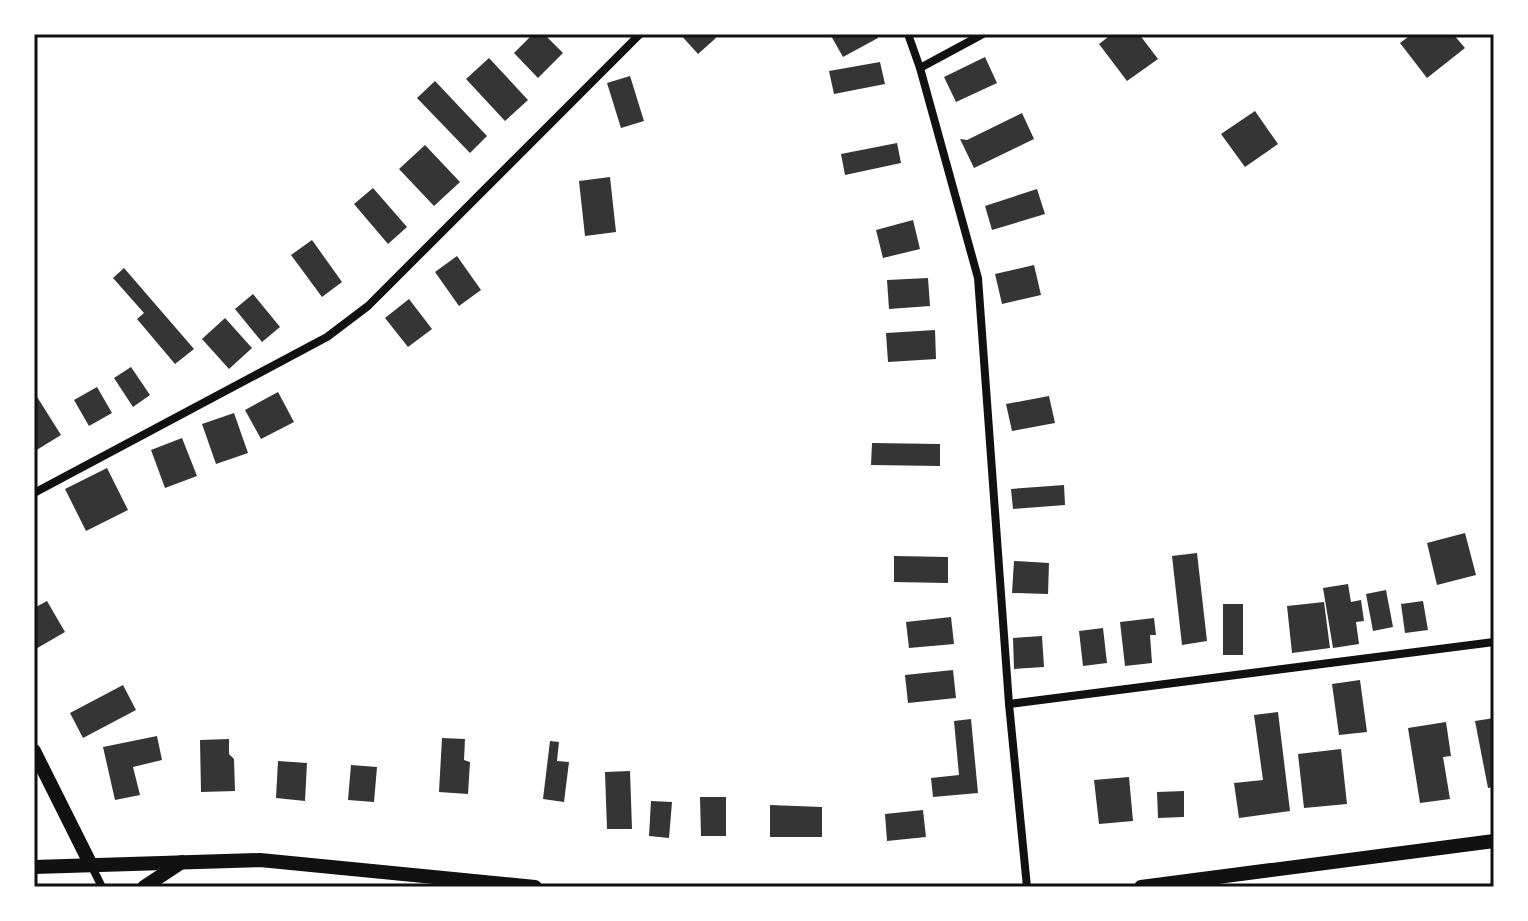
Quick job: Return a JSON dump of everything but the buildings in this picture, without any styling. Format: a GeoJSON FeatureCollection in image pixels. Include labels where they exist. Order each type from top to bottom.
{"type":"FeatureCollection","features":[{"type":"Feature","properties":{"kind":"street"},"geometry":{"type":"LineString","coordinates":[[34,493],[315,344],[358,313],[640,34]]}},
{"type":"Feature","properties":{"kind":"street"},"geometry":{"type":"LineString","coordinates":[[908,34],[978,278],[1009,704],[1027,887]]}},
{"type":"Feature","properties":{"kind":"street"},"geometry":{"type":"LineString","coordinates":[[920,68],[983,34]]}},
{"type":"Feature","properties":{"kind":"street"},"geometry":{"type":"LineString","coordinates":[[1009,704],[1494,642]]}},
{"type":"Feature","properties":{"kind":"street"},"geometry":{"type":"LineString","coordinates":[[34,751],[102,887]]}},
{"type":"Feature","properties":{"kind":"street"},"geometry":{"type":"LineString","coordinates":[[1141,887],[1494,841]]}},
{"type":"Feature","properties":{"kind":"street"},"geometry":{"type":"LineString","coordinates":[[34,867],[260,860],[535,887]]}},
{"type":"Feature","properties":{"kind":"street"},"geometry":{"type":"LineString","coordinates":[[144,887],[182,861]]}}]}
